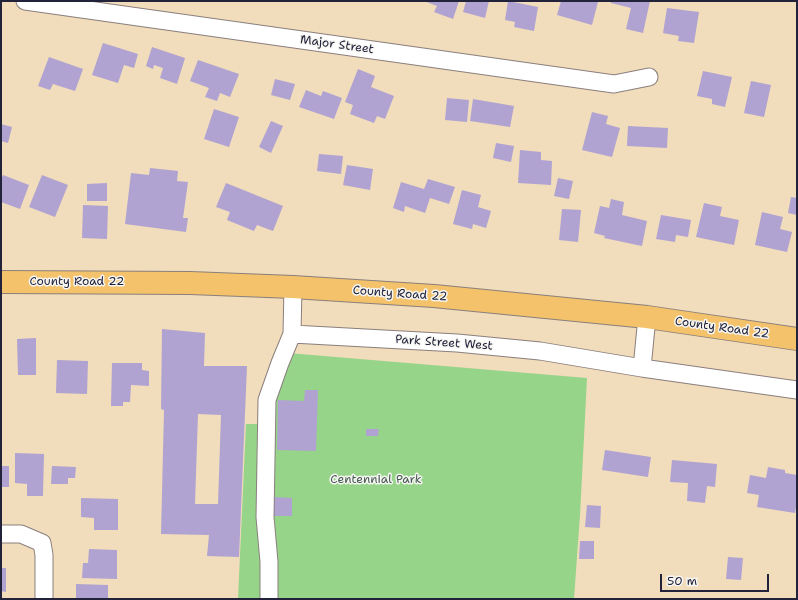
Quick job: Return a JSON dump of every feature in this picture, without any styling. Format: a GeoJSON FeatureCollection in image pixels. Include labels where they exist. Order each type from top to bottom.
{"type":"FeatureCollection","features":[{"type":"Feature","properties":{"kind":"main road","name":"County Road 22"},"geometry":{"type":"LineString","coordinates":[[1,282],[158,282],[293,287],[474,299],[647,317],[797,339]]}},
{"type":"Feature","properties":{"kind":"street","name":"Major Street"},"geometry":{"type":"LineString","coordinates":[[25,1],[614,84],[648,77]]}},
{"type":"Feature","properties":{"kind":"street"},"geometry":{"type":"LineString","coordinates":[[269,599],[265,517],[267,400],[292,334],[293,287]]}},
{"type":"Feature","properties":{"kind":"street"},"geometry":{"type":"LineString","coordinates":[[642,368],[647,317]]}},
{"type":"Feature","properties":{"kind":"street","name":"Park Street West"},"geometry":{"type":"LineString","coordinates":[[292,334],[457,343],[540,351],[642,368],[797,390]]}},
{"type":"Feature","properties":{"kind":"street"},"geometry":{"type":"LineString","coordinates":[[1,534],[21,534],[42,543],[44,555],[44,599]]}},
{"type":"Feature","properties":{"kind":"green space","name":"Centennial Park"},"geometry":{"type":"Polygon","coordinates":[[[276,352],[587,378],[574,599],[238,599],[246,424],[269,424],[276,352]]]}},
{"type":"Feature","properties":{"kind":"building"},"geometry":{"type":"Polygon","coordinates":[[[424,1],[459,1],[453,19],[434,12],[437,6],[424,1]]]}},
{"type":"Feature","properties":{"kind":"building"},"geometry":{"type":"Polygon","coordinates":[[[466,1],[489,1],[485,18],[463,12],[466,1]]]}},
{"type":"Feature","properties":{"kind":"building"},"geometry":{"type":"Polygon","coordinates":[[[508,1],[538,7],[534,31],[514,27],[515,22],[505,20],[508,1]]]}},
{"type":"Feature","properties":{"kind":"building"},"geometry":{"type":"Polygon","coordinates":[[[561,1],[598,2],[592,25],[557,15],[561,1]]]}},
{"type":"Feature","properties":{"kind":"building"},"geometry":{"type":"Polygon","coordinates":[[[611,1],[650,1],[643,33],[626,29],[631,8],[611,3],[611,1]]]}},
{"type":"Feature","properties":{"kind":"building"},"geometry":{"type":"Polygon","coordinates":[[[667,8],[699,12],[694,43],[678,41],[679,36],[663,33],[667,8]]]}},
{"type":"Feature","properties":{"kind":"building"},"geometry":{"type":"Polygon","coordinates":[[[103,43],[138,54],[134,68],[124,65],[118,83],[92,75],[103,43]]]}},
{"type":"Feature","properties":{"kind":"building"},"geometry":{"type":"Polygon","coordinates":[[[152,47],[185,58],[177,84],[160,78],[163,68],[154,65],[153,69],[146,66],[152,47]]]}},
{"type":"Feature","properties":{"kind":"building"},"geometry":{"type":"Polygon","coordinates":[[[49,57],[83,69],[75,91],[53,84],[50,90],[38,86],[49,57]]]}},
{"type":"Feature","properties":{"kind":"building"},"geometry":{"type":"Polygon","coordinates":[[[198,60],[239,74],[230,97],[220,93],[217,101],[205,97],[209,88],[190,81],[198,60]]]}},
{"type":"Feature","properties":{"kind":"building"},"geometry":{"type":"Polygon","coordinates":[[[358,69],[375,76],[371,87],[394,96],[385,119],[377,116],[374,123],[350,114],[353,105],[345,102],[358,69]]]}},
{"type":"Feature","properties":{"kind":"building"},"geometry":{"type":"Polygon","coordinates":[[[703,71],[732,77],[725,107],[712,104],[712,99],[697,96],[703,71]]]}},
{"type":"Feature","properties":{"kind":"building"},"geometry":{"type":"Polygon","coordinates":[[[275,79],[295,84],[290,100],[271,95],[275,79]]]}},
{"type":"Feature","properties":{"kind":"building"},"geometry":{"type":"Polygon","coordinates":[[[751,81],[771,85],[764,117],[744,113],[751,81]]]}},
{"type":"Feature","properties":{"kind":"building"},"geometry":{"type":"Polygon","coordinates":[[[306,90],[321,96],[323,91],[342,98],[334,119],[299,107],[306,90]]]}},
{"type":"Feature","properties":{"kind":"building"},"geometry":{"type":"Polygon","coordinates":[[[447,98],[469,100],[467,122],[445,120],[447,98]]]}},
{"type":"Feature","properties":{"kind":"building"},"geometry":{"type":"Polygon","coordinates":[[[473,99],[514,106],[510,127],[470,121],[473,99]]]}},
{"type":"Feature","properties":{"kind":"building"},"geometry":{"type":"Polygon","coordinates":[[[214,109],[239,117],[229,147],[204,139],[214,109]]]}},
{"type":"Feature","properties":{"kind":"building"},"geometry":{"type":"Polygon","coordinates":[[[592,112],[608,116],[606,124],[620,128],[612,157],[582,150],[592,112]]]}},
{"type":"Feature","properties":{"kind":"building"},"geometry":{"type":"Polygon","coordinates":[[[271,121],[283,126],[271,153],[259,147],[271,121]]]}},
{"type":"Feature","properties":{"kind":"building"},"geometry":{"type":"Polygon","coordinates":[[[1,124],[12,127],[8,143],[1,141],[1,124]]]}},
{"type":"Feature","properties":{"kind":"building"},"geometry":{"type":"Polygon","coordinates":[[[628,126],[668,128],[667,148],[627,146],[628,126]]]}},
{"type":"Feature","properties":{"kind":"building"},"geometry":{"type":"Polygon","coordinates":[[[496,143],[514,146],[511,162],[493,158],[496,143]]]}},
{"type":"Feature","properties":{"kind":"building"},"geometry":{"type":"Polygon","coordinates":[[[520,150],[541,152],[541,160],[552,161],[551,185],[518,183],[520,150]]]}},
{"type":"Feature","properties":{"kind":"building"},"geometry":{"type":"Polygon","coordinates":[[[319,154],[343,156],[341,174],[317,171],[319,154]]]}},
{"type":"Feature","properties":{"kind":"building"},"geometry":{"type":"Polygon","coordinates":[[[347,165],[373,169],[370,190],[343,185],[347,165]]]}},
{"type":"Feature","properties":{"kind":"building"},"geometry":{"type":"Polygon","coordinates":[[[150,168],[178,171],[177,181],[188,182],[183,218],[188,218],[186,232],[125,224],[131,173],[149,175],[150,168]]]}},
{"type":"Feature","properties":{"kind":"building"},"geometry":{"type":"Polygon","coordinates":[[[3,175],[29,185],[20,209],[1,202],[1,179],[3,175]]]}},
{"type":"Feature","properties":{"kind":"building"},"geometry":{"type":"Polygon","coordinates":[[[42,175],[68,185],[55,217],[29,207],[42,175]]]}},
{"type":"Feature","properties":{"kind":"building"},"geometry":{"type":"Polygon","coordinates":[[[558,178],[573,181],[569,199],[554,196],[558,178]]]}},
{"type":"Feature","properties":{"kind":"building"},"geometry":{"type":"Polygon","coordinates":[[[428,179],[455,187],[449,204],[430,198],[425,213],[405,206],[404,212],[393,208],[401,182],[424,189],[428,179]]]}},
{"type":"Feature","properties":{"kind":"building"},"geometry":{"type":"Polygon","coordinates":[[[107,183],[107,201],[87,201],[87,184],[107,183]]]}},
{"type":"Feature","properties":{"kind":"building"},"geometry":{"type":"Polygon","coordinates":[[[226,183],[283,206],[273,231],[257,225],[254,231],[227,220],[230,212],[216,207],[226,183]]]}},
{"type":"Feature","properties":{"kind":"building"},"geometry":{"type":"Polygon","coordinates":[[[462,190],[481,195],[478,207],[491,211],[486,228],[473,224],[472,229],[453,224],[462,190]]]}},
{"type":"Feature","properties":{"kind":"building"},"geometry":{"type":"Polygon","coordinates":[[[791,197],[797,198],[797,215],[788,213],[791,197]]]}},
{"type":"Feature","properties":{"kind":"building"},"geometry":{"type":"Polygon","coordinates":[[[611,199],[624,202],[622,215],[647,221],[642,246],[604,238],[605,236],[594,233],[600,206],[609,208],[611,199]]]}},
{"type":"Feature","properties":{"kind":"building"},"geometry":{"type":"Polygon","coordinates":[[[704,203],[722,207],[720,216],[739,220],[734,245],[696,237],[704,203]]]}},
{"type":"Feature","properties":{"kind":"building"},"geometry":{"type":"Polygon","coordinates":[[[83,205],[108,206],[107,239],[82,238],[83,205]]]}},
{"type":"Feature","properties":{"kind":"building"},"geometry":{"type":"Polygon","coordinates":[[[562,209],[581,210],[578,242],[559,240],[562,209]]]}},
{"type":"Feature","properties":{"kind":"building"},"geometry":{"type":"Polygon","coordinates":[[[762,212],[783,217],[780,229],[792,232],[787,252],[755,245],[762,212]]]}},
{"type":"Feature","properties":{"kind":"building"},"geometry":{"type":"Polygon","coordinates":[[[661,215],[691,220],[688,237],[676,235],[675,242],[656,239],[661,215]]]}},
{"type":"Feature","properties":{"kind":"building"},"geometry":{"type":"Polygon","coordinates":[[[162,329],[205,333],[204,366],[247,366],[239,557],[207,556],[209,535],[161,534],[164,410],[161,409],[162,329]],[[198,414],[195,504],[218,504],[221,415],[198,414]]]}},
{"type":"Feature","properties":{"kind":"building"},"geometry":{"type":"Polygon","coordinates":[[[36,338],[36,375],[18,375],[17,339],[36,338]]]}},
{"type":"Feature","properties":{"kind":"building"},"geometry":{"type":"Polygon","coordinates":[[[57,360],[88,361],[87,394],[56,393],[57,360]]]}},
{"type":"Feature","properties":{"kind":"building"},"geometry":{"type":"Polygon","coordinates":[[[112,363],[142,363],[142,370],[149,371],[149,386],[131,385],[130,402],[123,402],[123,406],[111,406],[112,363]]]}},
{"type":"Feature","properties":{"kind":"building"},"geometry":{"type":"Polygon","coordinates":[[[305,390],[318,390],[316,451],[277,450],[278,400],[304,401],[305,390]]]}},
{"type":"Feature","properties":{"kind":"building"},"geometry":{"type":"Polygon","coordinates":[[[366,429],[379,429],[378,436],[366,436],[366,429]]]}},
{"type":"Feature","properties":{"kind":"building"},"geometry":{"type":"Polygon","coordinates":[[[605,450],[651,457],[648,477],[602,470],[605,450]]]}},
{"type":"Feature","properties":{"kind":"building"},"geometry":{"type":"Polygon","coordinates":[[[15,453],[44,454],[43,496],[27,496],[27,484],[15,483],[15,453]]]}},
{"type":"Feature","properties":{"kind":"building"},"geometry":{"type":"Polygon","coordinates":[[[672,460],[717,464],[715,487],[707,486],[705,503],[687,501],[688,483],[670,482],[672,460]]]}},
{"type":"Feature","properties":{"kind":"building"},"geometry":{"type":"Polygon","coordinates":[[[1,466],[9,466],[9,487],[1,487],[1,466]]]}},
{"type":"Feature","properties":{"kind":"building"},"geometry":{"type":"Polygon","coordinates":[[[52,466],[76,467],[75,478],[68,478],[68,484],[51,484],[52,466]]]}},
{"type":"Feature","properties":{"kind":"building"},"geometry":{"type":"Polygon","coordinates":[[[768,467],[785,470],[785,473],[797,475],[797,501],[795,513],[757,507],[759,495],[747,493],[750,475],[766,478],[768,467]]]}},
{"type":"Feature","properties":{"kind":"building"},"geometry":{"type":"Polygon","coordinates":[[[274,497],[292,498],[292,516],[273,516],[274,497]]]}},
{"type":"Feature","properties":{"kind":"building"},"geometry":{"type":"Polygon","coordinates":[[[81,498],[118,499],[118,530],[94,530],[94,518],[81,517],[81,498]]]}},
{"type":"Feature","properties":{"kind":"building"},"geometry":{"type":"Polygon","coordinates":[[[587,505],[601,506],[600,528],[585,527],[587,505]]]}},
{"type":"Feature","properties":{"kind":"building"},"geometry":{"type":"Polygon","coordinates":[[[580,541],[594,541],[594,559],[579,559],[580,541]]]}},
{"type":"Feature","properties":{"kind":"building"},"geometry":{"type":"Polygon","coordinates":[[[89,549],[117,550],[117,579],[82,578],[83,563],[88,563],[89,549]]]}},
{"type":"Feature","properties":{"kind":"building"},"geometry":{"type":"Polygon","coordinates":[[[728,557],[743,558],[741,580],[726,579],[728,557]]]}},
{"type":"Feature","properties":{"kind":"building"},"geometry":{"type":"Polygon","coordinates":[[[1,568],[6,568],[6,592],[1,591],[1,568]]]}},
{"type":"Feature","properties":{"kind":"building"},"geometry":{"type":"Polygon","coordinates":[[[76,584],[108,585],[108,599],[76,599],[76,584]]]}}]}
